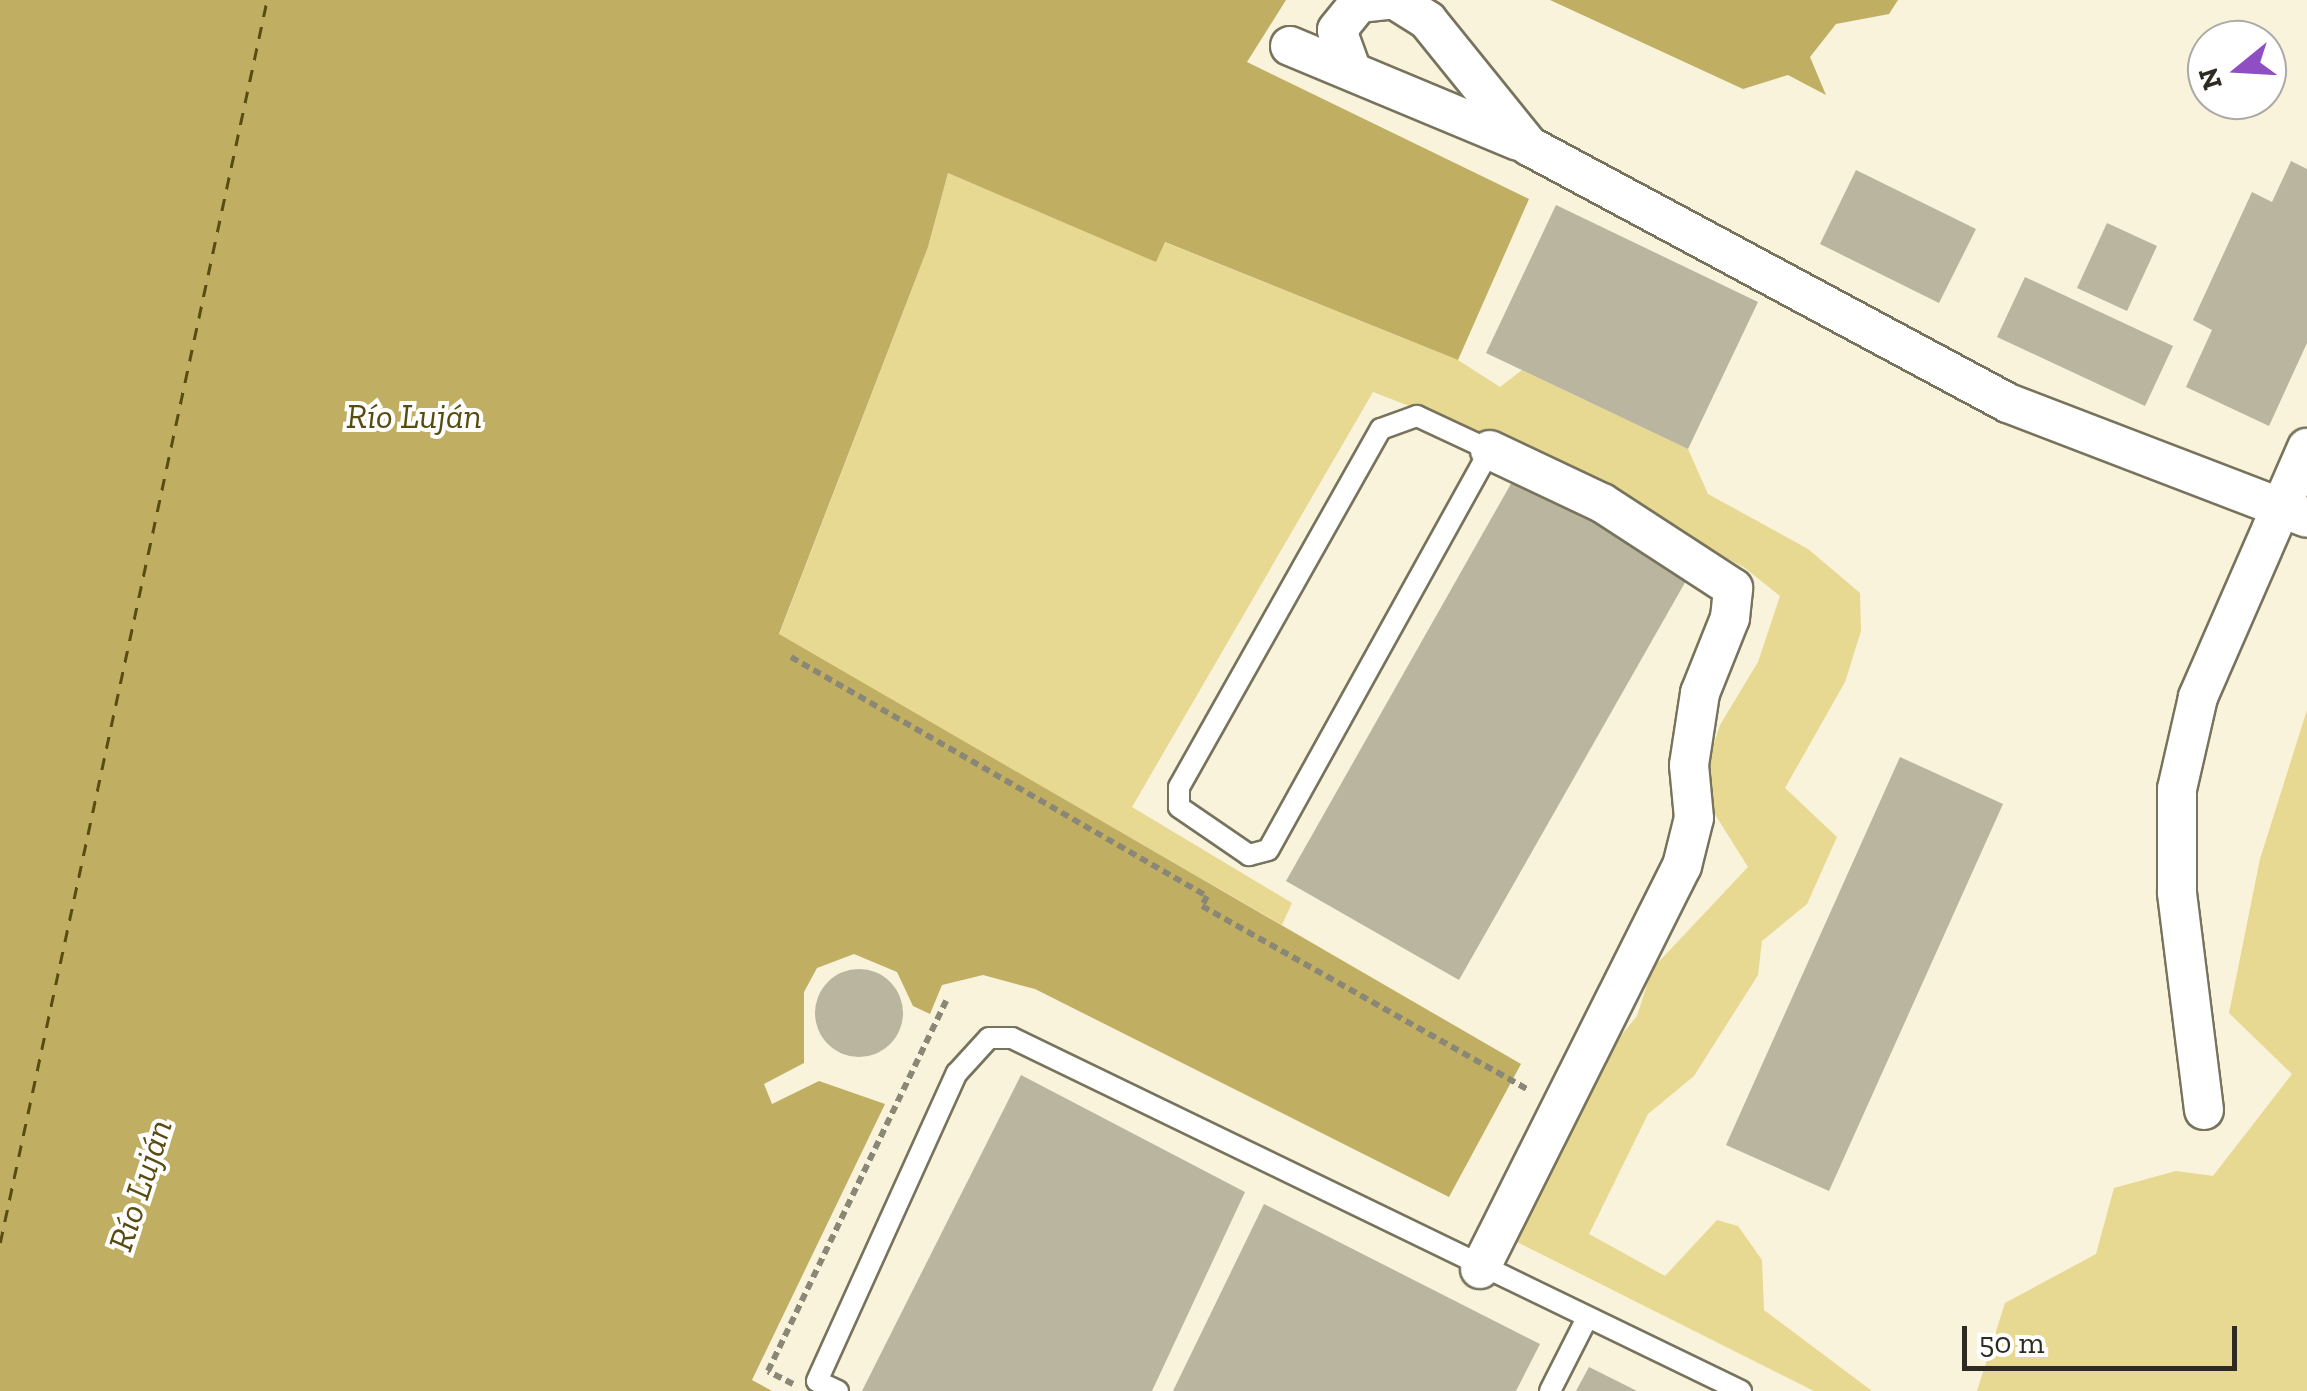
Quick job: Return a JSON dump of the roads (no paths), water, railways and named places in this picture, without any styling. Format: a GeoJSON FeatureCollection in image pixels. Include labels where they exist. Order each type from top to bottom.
{"type":"FeatureCollection","features":[{"type":"Feature","properties":{"kind":"street"},"geometry":{"type":"LineString","coordinates":[[1350,66],[1337,30],[1359,3],[1392,0],[1428,21],[1530,146]]}},
{"type":"Feature","properties":{"kind":"street"},"geometry":{"type":"LineString","coordinates":[[1290,46],[1350,66],[1530,146],[2008,402],[2296,514]]}},
{"type":"Feature","properties":{"kind":"street"},"geometry":{"type":"LineString","coordinates":[[2204,1110],[2178,892],[2178,789],[2198,697],[2296,514],[2307,448]]}},
{"type":"Feature","properties":{"kind":"street"},"geometry":{"type":"LineString","coordinates":[[1480,1268],[1682,866],[1694,818],[1689,765],[1700,694],[1730,618],[1733,588],[1602,503],[1490,450]]}},
{"type":"Feature","properties":{"kind":"lane"},"geometry":{"type":"LineString","coordinates":[[1417,416],[1490,450],[1265,854],[1249,856],[1178,807],[1178,788],[1381,429],[1417,416]]}},
{"type":"Feature","properties":{"kind":"lane"},"geometry":{"type":"LineString","coordinates":[[838,1391],[816,1380],[956,1073],[971,1050],[989,1038],[1012,1038],[1480,1268],[1742,1391]]}},
{"type":"Feature","properties":{"kind":"lane"},"geometry":{"type":"LineString","coordinates":[[1550,1391],[1587,1318]]}},
{"type":"Feature","properties":{"kind":"water","name":"Río Luján"},"geometry":{"type":"Polygon","coordinates":[[[0,0],[1286,0],[1247,62],[1529,199],[1458,360],[1165,242],[1156,262],[948,173],[928,247],[779,634],[1521,1064],[1449,1197],[1035,989],[983,975],[942,985],[930,1014],[913,1006],[897,972],[854,954],[817,968],[804,992],[804,1063],[764,1084],[772,1104],[819,1081],[885,1104],[752,1380],[772,1391],[0,1391],[0,0]]]}},
{"type":"Feature","properties":{"kind":"water"},"geometry":{"type":"Polygon","coordinates":[[[1550,0],[1898,0],[1889,14],[1836,24],[1810,57],[1826,95],[1788,75],[1743,89],[1550,0]]]}}]}
